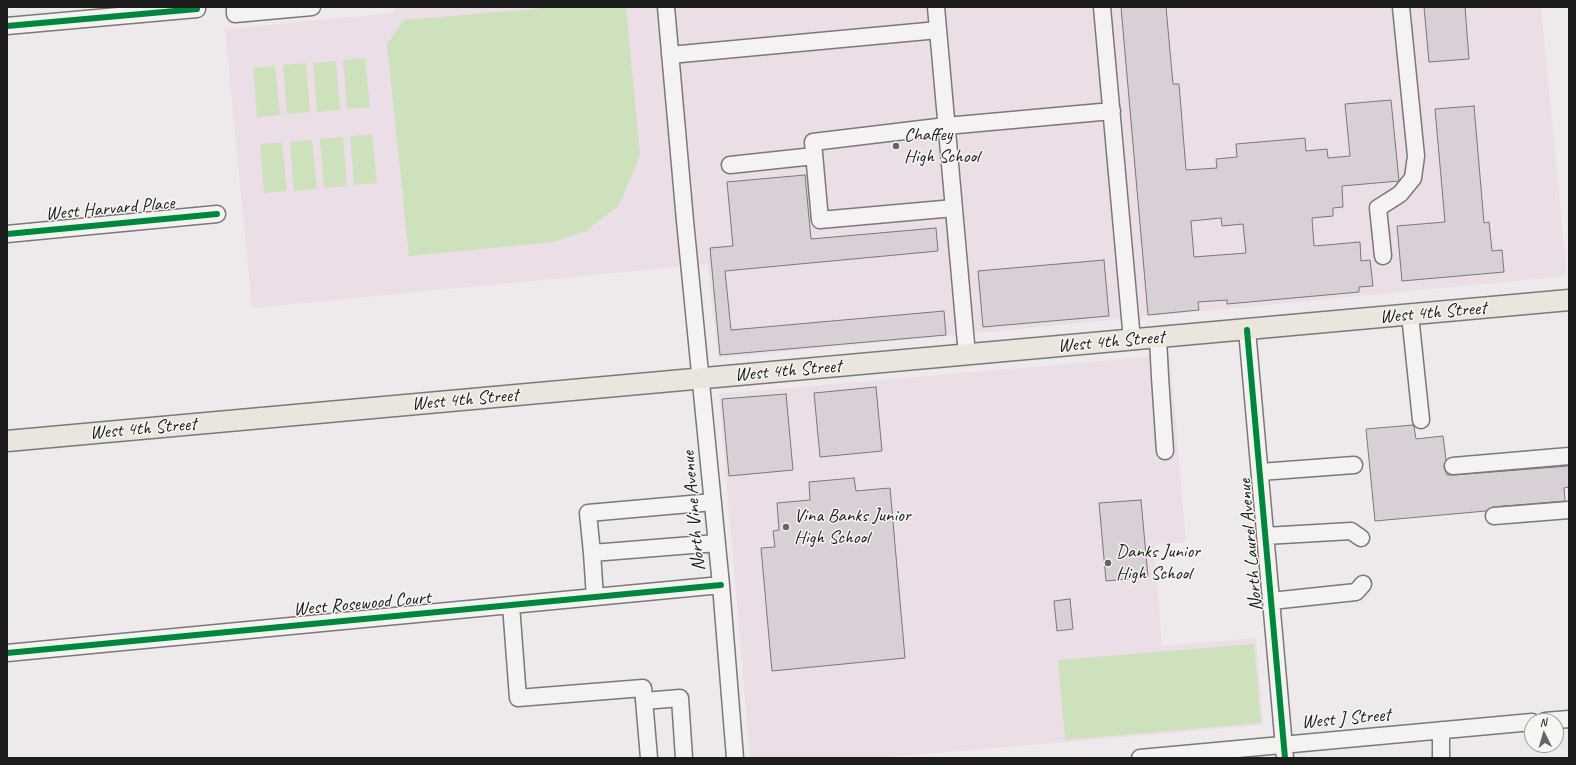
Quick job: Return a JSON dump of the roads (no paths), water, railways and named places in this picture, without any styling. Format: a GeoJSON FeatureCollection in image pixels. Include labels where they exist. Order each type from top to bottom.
{"type":"FeatureCollection","features":[{"type":"Feature","properties":{"kind":"main road","name":"West 4th Street"},"geometry":{"type":"LineString","coordinates":[[7,441],[1569,300]]}},
{"type":"Feature","properties":{"kind":"street"},"geometry":{"type":"LineString","coordinates":[[235,7],[235,14],[312,7]]}},
{"type":"Feature","properties":{"kind":"street","name":"North Vine Avenue"},"geometry":{"type":"LineString","coordinates":[[666,7],[685,220],[721,586],[735,758]]}},
{"type":"Feature","properties":{"kind":"street"},"geometry":{"type":"LineString","coordinates":[[936,7],[967,355]]}},
{"type":"Feature","properties":{"kind":"street"},"geometry":{"type":"LineString","coordinates":[[1102,7],[1132,340]]}},
{"type":"Feature","properties":{"kind":"street"},"geometry":{"type":"LineString","coordinates":[[1383,256],[1378,208],[1400,194],[1413,178],[1416,156],[1401,7]]}},
{"type":"Feature","properties":{"kind":"street"},"geometry":{"type":"LineString","coordinates":[[7,26],[197,9]]}},
{"type":"Feature","properties":{"kind":"street"},"geometry":{"type":"LineString","coordinates":[[670,55],[938,30]]}},
{"type":"Feature","properties":{"kind":"street"},"geometry":{"type":"LineString","coordinates":[[954,208],[820,220],[813,142],[946,126],[1112,111]]}},
{"type":"Feature","properties":{"kind":"street"},"geometry":{"type":"LineString","coordinates":[[730,165],[814,156]]}},
{"type":"Feature","properties":{"kind":"street","name":"West Harvard Place"},"geometry":{"type":"LineString","coordinates":[[7,234],[217,214]]}},
{"type":"Feature","properties":{"kind":"street"},"geometry":{"type":"LineString","coordinates":[[1410,315],[1421,420]]}},
{"type":"Feature","properties":{"kind":"street","name":"North Laurel Avenue"},"geometry":{"type":"LineString","coordinates":[[1247,330],[1285,751]]}},
{"type":"Feature","properties":{"kind":"street"},"geometry":{"type":"LineString","coordinates":[[1158,338],[1165,451]]}},
{"type":"Feature","properties":{"kind":"street"},"geometry":{"type":"LineString","coordinates":[[1453,466],[1569,456]]}},
{"type":"Feature","properties":{"kind":"street"},"geometry":{"type":"LineString","coordinates":[[1260,472],[1354,465]]}},
{"type":"Feature","properties":{"kind":"street"},"geometry":{"type":"LineString","coordinates":[[595,597],[588,513],[713,502]]}},
{"type":"Feature","properties":{"kind":"street"},"geometry":{"type":"LineString","coordinates":[[1494,516],[1569,510]]}},
{"type":"Feature","properties":{"kind":"street"},"geometry":{"type":"LineString","coordinates":[[1265,536],[1351,531],[1361,538]]}},
{"type":"Feature","properties":{"kind":"street"},"geometry":{"type":"LineString","coordinates":[[592,553],[717,543]]}},
{"type":"Feature","properties":{"kind":"street"},"geometry":{"type":"LineString","coordinates":[[1271,601],[1356,592],[1363,584]]}},
{"type":"Feature","properties":{"kind":"street","name":"West Rosewood Court"},"geometry":{"type":"LineString","coordinates":[[7,653],[721,586]]}},
{"type":"Feature","properties":{"kind":"street"},"geometry":{"type":"LineString","coordinates":[[511,605],[518,698],[643,688],[649,758]]}},
{"type":"Feature","properties":{"kind":"street"},"geometry":{"type":"LineString","coordinates":[[644,701],[680,698],[684,758]]}},
{"type":"Feature","properties":{"kind":"street","name":"West J Street"},"geometry":{"type":"LineString","coordinates":[[1140,758],[1285,751],[1441,730],[1524,723]]}},
{"type":"Feature","properties":{"kind":"street"},"geometry":{"type":"LineString","coordinates":[[1441,730],[1441,758]]}},
{"type":"Feature","properties":{"kind":"place","name":"Chaffey High School"},"geometry":{"type":"Point","coordinates":[896,146]}},
{"type":"Feature","properties":{"kind":"place","name":"Vina Banks Junior High School"},"geometry":{"type":"Point","coordinates":[786,527]}},
{"type":"Feature","properties":{"kind":"place","name":"Danks Junior High School"},"geometry":{"type":"Point","coordinates":[1108,563]}}]}
